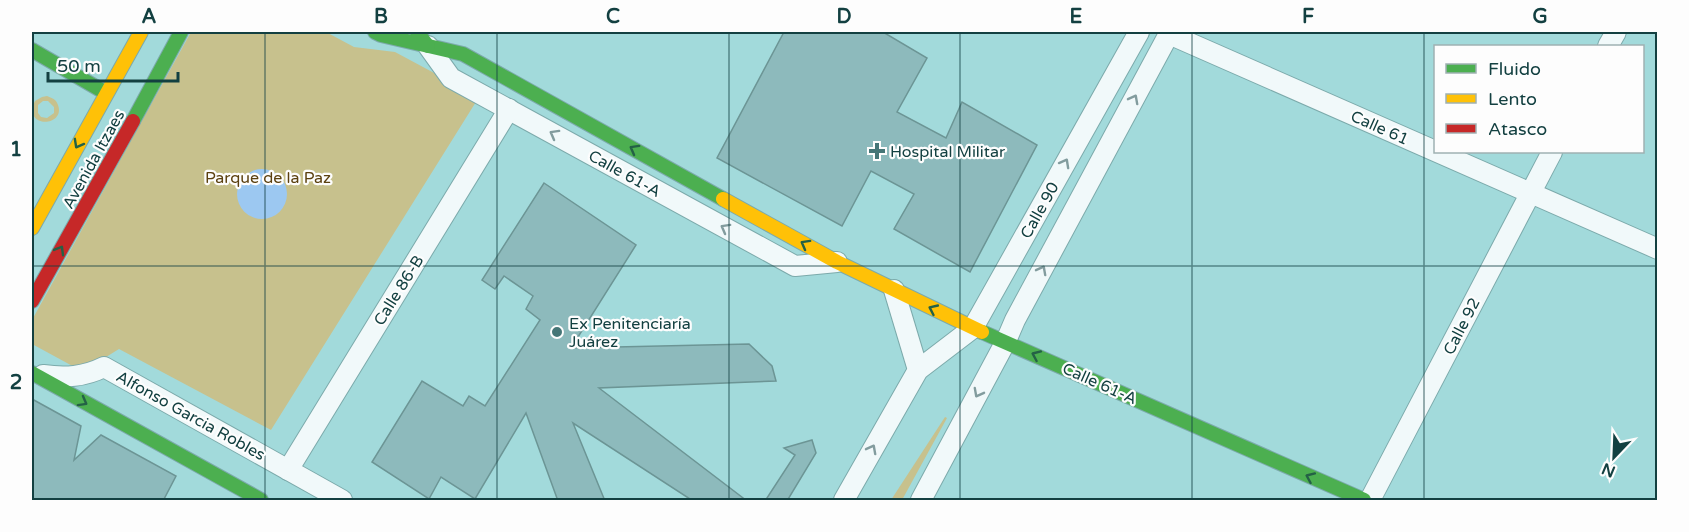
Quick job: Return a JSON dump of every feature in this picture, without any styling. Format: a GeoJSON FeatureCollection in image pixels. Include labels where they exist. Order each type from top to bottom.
{"type":"FeatureCollection","features":[{"type":"Feature","properties":{"kind":"street","name":"Avenida Itzaes"},"geometry":{"type":"LineString","coordinates":[[32,228],[114,103],[141,32]]}},
{"type":"Feature","properties":{"kind":"street","name":"Avenida Itzaes"},"geometry":{"type":"LineString","coordinates":[[32,301],[181,32]]}},
{"type":"Feature","properties":{"kind":"street","name":"Calle 61-A"},"geometry":{"type":"LineString","coordinates":[[375,32],[381,35],[423,39],[463,54],[837,262],[973,328],[1364,501]]}},
{"type":"Feature","properties":{"kind":"street","name":"Calle 90"},"geometry":{"type":"LineString","coordinates":[[844,501],[918,370],[973,328],[1139,32]]}},
{"type":"Feature","properties":{"kind":"street","name":"Calle 90"},"geometry":{"type":"LineString","coordinates":[[921,501],[1169,33]]}},
{"type":"Feature","properties":{"kind":"street","name":"Calle 61"},"geometry":{"type":"LineString","coordinates":[[1169,33],[1434,150]]}},
{"type":"Feature","properties":{"kind":"street","name":"Calle 61-A"},"geometry":{"type":"LineString","coordinates":[[423,39],[451,78],[795,266],[837,262]]}},
{"type":"Feature","properties":{"kind":"street"},"geometry":{"type":"LineString","coordinates":[[32,50],[114,103],[121,143]]}},
{"type":"Feature","properties":{"kind":"street","name":"Calle 86-B"},"geometry":{"type":"LineString","coordinates":[[288,470],[509,109]]}},
{"type":"Feature","properties":{"kind":"street","name":"Calle 61"},"geometry":{"type":"LineString","coordinates":[[1440,153],[1658,249]]}},
{"type":"Feature","properties":{"kind":"street","name":"Calle 92"},"geometry":{"type":"LineString","coordinates":[[1370,501],[1551,153]]}},
{"type":"Feature","properties":{"kind":"street"},"geometry":{"type":"LineString","coordinates":[[894,290],[918,370]]}},
{"type":"Feature","properties":{"kind":"street","name":"Alfonso Garcia Robles"},"geometry":{"type":"LineString","coordinates":[[32,373],[75,377],[105,367],[342,501]]}},
{"type":"Feature","properties":{"kind":"street","name":"Alfonso Garcia Robles"},"geometry":{"type":"LineString","coordinates":[[32,373],[261,501]]}},
{"type":"Feature","properties":{"kind":"green space","name":"Parque de la Paz"},"geometry":{"type":"Polygon","coordinates":[[[191,32],[326,32],[354,47],[395,52],[479,97],[271,430],[119,349],[90,367],[78,369],[32,344],[32,320],[191,32]]]}},
{"type":"Feature","properties":{"kind":"green space"},"geometry":{"type":"Polygon","coordinates":[[[42,97],[52,98],[58,105],[59,112],[51,121],[45,122],[34,117],[35,101],[42,97]],[[43,101],[38,105],[38,113],[41,117],[47,118],[54,113],[54,107],[48,101],[43,101]]]}},
{"type":"Feature","properties":{"kind":"green space"},"geometry":{"type":"Polygon","coordinates":[[[945,417],[947,418],[902,500],[891,500],[945,417]]]}},
{"type":"Feature","properties":{"kind":"water"},"geometry":{"type":"Polygon","coordinates":[[[262,169],[276,173],[283,180],[287,194],[283,208],[276,215],[262,219],[248,215],[241,208],[237,194],[241,180],[248,173],[262,169]]]}},
{"type":"Feature","properties":{"kind":"building","name":"Hospital Militar"},"geometry":{"type":"Polygon","coordinates":[[[784,32],[883,32],[927,58],[897,112],[946,138],[962,102],[1037,145],[970,272],[894,229],[914,194],[871,171],[842,226],[717,158],[784,32]]]}},
{"type":"Feature","properties":{"kind":"building","name":"Ex Penitenciaría Juárez"},"geometry":{"type":"Polygon","coordinates":[[[544,183],[636,245],[571,348],[749,344],[772,366],[776,381],[599,388],[747,501],[693,501],[573,423],[605,501],[558,501],[526,413],[475,499],[441,477],[429,499],[372,462],[422,381],[463,406],[469,396],[485,406],[540,320],[526,309],[533,296],[504,276],[495,289],[482,280],[544,183]]]}},
{"type":"Feature","properties":{"kind":"building"},"geometry":{"type":"Polygon","coordinates":[[[32,399],[81,426],[74,460],[101,435],[176,476],[163,501],[32,501],[32,399]]]}},
{"type":"Feature","properties":{"kind":"building"},"geometry":{"type":"Polygon","coordinates":[[[812,440],[816,453],[787,501],[765,501],[795,455],[784,448],[812,440]]]}},
{"type":"Feature","properties":{"kind":"traffic: fast"},"geometry":{"type":"LineString","coordinates":[[133,121],[181,32]]}},
{"type":"Feature","properties":{"kind":"traffic: fast"},"geometry":{"type":"LineString","coordinates":[[375,32],[463,54],[723,199]]}},
{"type":"Feature","properties":{"kind":"traffic: fast"},"geometry":{"type":"LineString","coordinates":[[417,32],[428,46]]}},
{"type":"Feature","properties":{"kind":"traffic: fast"},"geometry":{"type":"LineString","coordinates":[[32,50],[106,93]]}},
{"type":"Feature","properties":{"kind":"traffic: fast"},"geometry":{"type":"LineString","coordinates":[[982,332],[1364,500]]}},
{"type":"Feature","properties":{"kind":"traffic: fast"},"geometry":{"type":"LineString","coordinates":[[32,373],[261,500]]}},
{"type":"Feature","properties":{"kind":"traffic: slow"},"geometry":{"type":"LineString","coordinates":[[32,228],[141,32]]}},
{"type":"Feature","properties":{"kind":"traffic: slow"},"geometry":{"type":"LineString","coordinates":[[723,199],[837,262],[982,332]]}},
{"type":"Feature","properties":{"kind":"traffic: jam"},"geometry":{"type":"LineString","coordinates":[[32,301],[133,121]]}},
{"type":"Feature","properties":{"kind":"place","name":"Hospital Militar"},"geometry":{"type":"Point","coordinates":[877,151]}},
{"type":"Feature","properties":{"kind":"place","name":"Ex Penitenciaría Juárez"},"geometry":{"type":"Point","coordinates":[557,332]}}]}
